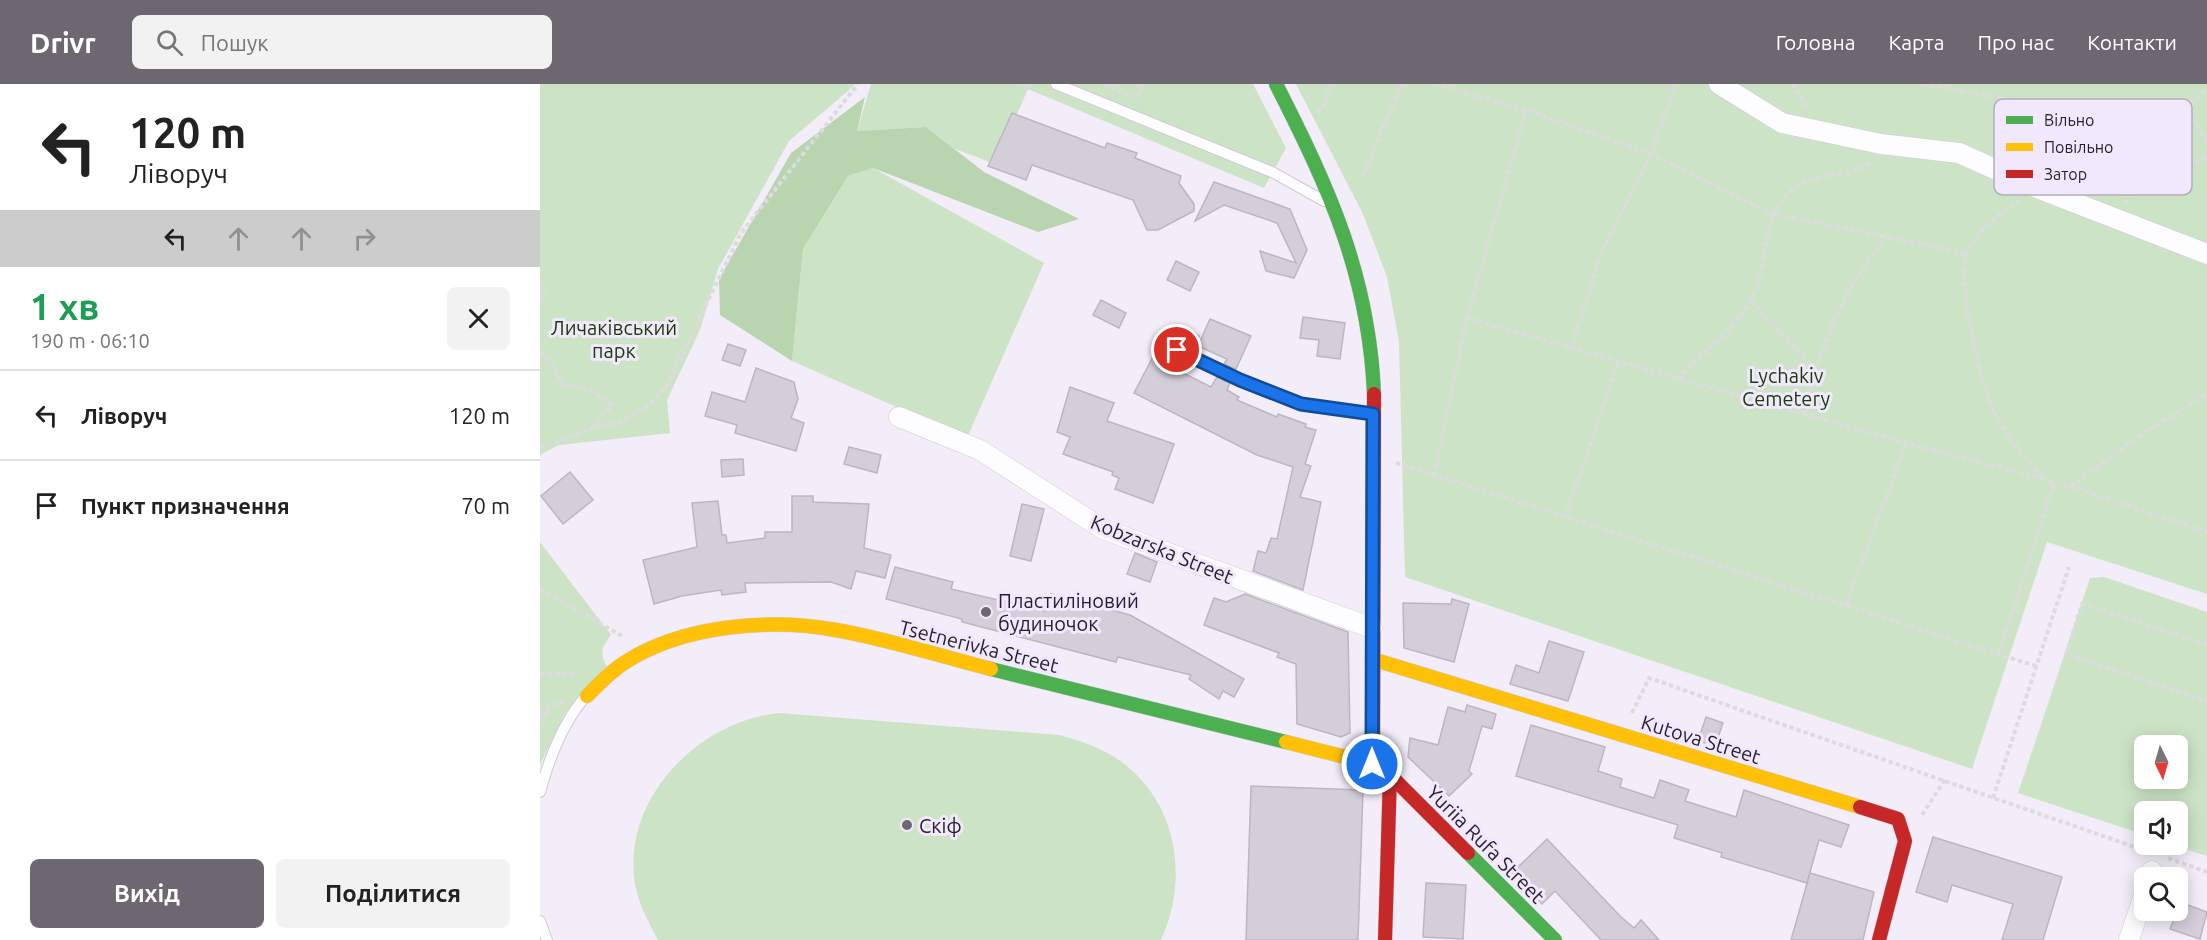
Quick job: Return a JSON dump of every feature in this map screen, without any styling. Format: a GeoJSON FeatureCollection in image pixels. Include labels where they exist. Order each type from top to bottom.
{"type":"FeatureCollection","features":[{"type":"Feature","properties":{"kind":"street"},"geometry":{"type":"LineString","coordinates":[[1276,84],[1334,208],[1364,301],[1372,364],[1373,414],[1372,764]]}},
{"type":"Feature","properties":{"kind":"street"},"geometry":{"type":"LineString","coordinates":[[1719,84],[1782,123],[1881,144],[1959,153],[1994,169]]}},
{"type":"Feature","properties":{"kind":"street"},"geometry":{"type":"LineString","coordinates":[[2054,195],[2207,254]]}},
{"type":"Feature","properties":{"kind":"street","name":"Kobzarska Street"},"geometry":{"type":"LineString","coordinates":[[899,417],[980,450],[1103,529],[1372,628]]}},
{"type":"Feature","properties":{"kind":"street","name":"Tsetnerivka Street"},"geometry":{"type":"LineString","coordinates":[[587,696],[619,668],[647,651],[720,630],[794,625],[836,630],[1372,764],[1390,775]]}},
{"type":"Feature","properties":{"kind":"street","name":"Kutova Street"},"geometry":{"type":"LineString","coordinates":[[1372,659],[1898,819],[1905,841]]}},
{"type":"Feature","properties":{"kind":"street"},"geometry":{"type":"LineString","coordinates":[[1385,940],[1390,775]]}},
{"type":"Feature","properties":{"kind":"street","name":"Yuriia Rufa Street"},"geometry":{"type":"LineString","coordinates":[[1390,775],[1555,940]]}},
{"type":"Feature","properties":{"kind":"street"},"geometry":{"type":"LineString","coordinates":[[1879,940],[1905,841]]}},
{"type":"Feature","properties":{"kind":"street"},"geometry":{"type":"LineString","coordinates":[[2129,940],[2135,921]]}},
{"type":"Feature","properties":{"kind":"lane"},"geometry":{"type":"LineString","coordinates":[[1056,84],[1274,173],[1334,208]]}},
{"type":"Feature","properties":{"kind":"lane"},"geometry":{"type":"LineString","coordinates":[[1177,350],[1301,404],[1373,414]]}},
{"type":"Feature","properties":{"kind":"lane"},"geometry":{"type":"LineString","coordinates":[[540,792],[551,755],[579,704],[587,696]]}},
{"type":"Feature","properties":{"kind":"lane"},"geometry":{"type":"LineString","coordinates":[[540,921],[547,940]]}},
{"type":"Feature","properties":{"kind":"path"},"geometry":{"type":"LineString","coordinates":[[540,448],[593,428],[618,423],[646,408],[667,385],[741,233],[858,84]]}},
{"type":"Feature","properties":{"kind":"path"},"geometry":{"type":"LineString","coordinates":[[1017,84],[1028,89],[1031,84]]}},
{"type":"Feature","properties":{"kind":"path"},"geometry":{"type":"LineString","coordinates":[[1104,84],[1137,98],[1142,84]]}},
{"type":"Feature","properties":{"kind":"path"},"geometry":{"type":"LineString","coordinates":[[1363,177],[1401,84]]}},
{"type":"Feature","properties":{"kind":"path"},"geometry":{"type":"LineString","coordinates":[[1436,84],[1526,110],[1652,154],[1772,214],[1966,253]]}},
{"type":"Feature","properties":{"kind":"path"},"geometry":{"type":"LineString","coordinates":[[1571,350],[1602,251],[1652,154],[1676,84]]}},
{"type":"Feature","properties":{"kind":"path"},"geometry":{"type":"LineString","coordinates":[[1923,84],[2006,99]]}},
{"type":"Feature","properties":{"kind":"path"},"geometry":{"type":"LineString","coordinates":[[2192,102],[2207,89]]}},
{"type":"Feature","properties":{"kind":"path"},"geometry":{"type":"LineString","coordinates":[[1434,476],[1467,318],[1526,110]]}},
{"type":"Feature","properties":{"kind":"path"},"geometry":{"type":"LineString","coordinates":[[2192,113],[2207,145]]}},
{"type":"Feature","properties":{"kind":"path"},"geometry":{"type":"LineString","coordinates":[[1677,379],[1729,328],[1751,301],[1763,261],[1772,214],[1785,197],[1803,180],[1863,168],[1877,157],[1881,144]]}},
{"type":"Feature","properties":{"kind":"path"},"geometry":{"type":"LineString","coordinates":[[2192,164],[2207,157]]}},
{"type":"Feature","properties":{"kind":"path"},"geometry":{"type":"LineString","coordinates":[[2032,195],[2014,204],[1983,230],[1966,253],[1966,286],[1978,363],[1993,411],[2017,449],[2043,479]]}},
{"type":"Feature","properties":{"kind":"path"},"geometry":{"type":"LineString","coordinates":[[2112,218],[2131,195]]}},
{"type":"Feature","properties":{"kind":"path"},"geometry":{"type":"LineString","coordinates":[[1803,414],[1815,369],[1830,327],[1860,270],[1886,237]]}},
{"type":"Feature","properties":{"kind":"path"},"geometry":{"type":"LineString","coordinates":[[540,283],[545,287],[540,300]]}},
{"type":"Feature","properties":{"kind":"path"},"geometry":{"type":"LineString","coordinates":[[1751,301],[1815,369]]}},
{"type":"Feature","properties":{"kind":"path"},"geometry":{"type":"LineString","coordinates":[[1467,318],[1571,350],[2070,486],[2207,532]]}},
{"type":"Feature","properties":{"kind":"path"},"geometry":{"type":"LineString","coordinates":[[540,352],[553,365],[563,384],[590,390],[612,405],[593,428]]}},
{"type":"Feature","properties":{"kind":"path"},"geometry":{"type":"LineString","coordinates":[[1565,517],[1618,363]]}},
{"type":"Feature","properties":{"kind":"path"},"geometry":{"type":"LineString","coordinates":[[2070,486],[2142,434],[2207,394]]}},
{"type":"Feature","properties":{"kind":"path"},"geometry":{"type":"LineString","coordinates":[[1846,605],[1906,443]]}},
{"type":"Feature","properties":{"kind":"path"},"geometry":{"type":"LineString","coordinates":[[1393,473],[1393,462],[2036,666]]}},
{"type":"Feature","properties":{"kind":"path"},"geometry":{"type":"LineString","coordinates":[[1999,654],[2054,483]]}},
{"type":"Feature","properties":{"kind":"path"},"geometry":{"type":"LineString","coordinates":[[1993,798],[2069,567]]}},
{"type":"Feature","properties":{"kind":"path"},"geometry":{"type":"LineString","coordinates":[[540,589],[647,651]]}},
{"type":"Feature","properties":{"kind":"path"},"geometry":{"type":"LineString","coordinates":[[2207,644],[2082,604],[2066,654],[2207,701]]}},
{"type":"Feature","properties":{"kind":"path"},"geometry":{"type":"LineString","coordinates":[[1621,735],[1648,678],[2207,872]]}},
{"type":"Feature","properties":{"kind":"path"},"geometry":{"type":"LineString","coordinates":[[540,722],[554,704]]}},
{"type":"Feature","properties":{"kind":"path"},"geometry":{"type":"LineString","coordinates":[[1905,841],[1945,780]]}},
{"type":"Feature","properties":{"kind":"green space","name":"Личаківський парк"},"geometry":{"type":"Polygon","coordinates":[[[540,84],[856,84],[789,141],[718,269],[700,330],[667,400],[670,433],[559,445],[540,455],[540,84]]]}},
{"type":"Feature","properties":{"kind":"green space"},"geometry":{"type":"Polygon","coordinates":[[[871,84],[1253,84],[1286,148],[1264,188],[1028,89],[995,164],[955,149],[926,127],[857,131],[871,84]]]}},
{"type":"Feature","properties":{"kind":"green space","name":"Lychakiv Cemetery"},"geometry":{"type":"Polygon","coordinates":[[[1296,84],[2207,84],[2207,594],[2047,542],[1972,769],[1405,577],[1399,342],[1387,277],[1363,214],[1296,84]]]}},
{"type":"Feature","properties":{"kind":"green space"},"geometry":{"type":"Polygon","coordinates":[[[865,97],[857,131],[926,127],[984,172],[1079,219],[1038,232],[873,168],[848,176],[803,249],[792,361],[720,315],[719,279],[791,153],[865,97]]]}},
{"type":"Feature","properties":{"kind":"green space"},"geometry":{"type":"Polygon","coordinates":[[[873,168],[1044,263],[967,438],[792,361],[803,249],[848,176],[873,168]]]}},
{"type":"Feature","properties":{"kind":"green space"},"geometry":{"type":"Polygon","coordinates":[[[540,542],[611,635],[603,650],[603,658],[607,667],[565,713],[540,765],[540,542]]]}},
{"type":"Feature","properties":{"kind":"green space"},"geometry":{"type":"Polygon","coordinates":[[[2104,577],[2207,612],[2207,856],[2188,850],[2188,801],[2134,801],[2134,831],[2018,793],[2090,578],[2104,577]]]}},
{"type":"Feature","properties":{"kind":"green space","name":"Скіф"},"geometry":{"type":"Polygon","coordinates":[[[779,713],[1059,735],[1092,746],[1115,757],[1141,779],[1156,799],[1173,844],[1176,868],[1175,892],[1170,916],[1161,940],[658,940],[640,901],[634,876],[635,846],[642,817],[656,790],[674,767],[697,746],[722,730],[750,719],[779,713]]]}},
{"type":"Feature","properties":{"kind":"building"},"geometry":{"type":"Polygon","coordinates":[[[1012,113],[1105,148],[1107,143],[1137,153],[1135,158],[1181,176],[1179,183],[1194,204],[1194,211],[1158,230],[1147,230],[1133,200],[1032,165],[1026,180],[988,166],[1012,113]]]}},
{"type":"Feature","properties":{"kind":"building"},"geometry":{"type":"Polygon","coordinates":[[[1214,182],[1290,209],[1307,250],[1294,278],[1266,271],[1260,251],[1296,263],[1277,223],[1224,205],[1195,221],[1214,182]]]}},
{"type":"Feature","properties":{"kind":"building"},"geometry":{"type":"Polygon","coordinates":[[[1176,261],[1199,272],[1190,291],[1167,280],[1176,261]]]}},
{"type":"Feature","properties":{"kind":"building"},"geometry":{"type":"Polygon","coordinates":[[[1101,300],[1126,313],[1119,328],[1093,315],[1101,300]]]}},
{"type":"Feature","properties":{"kind":"building"},"geometry":{"type":"Polygon","coordinates":[[[1303,317],[1345,323],[1340,359],[1317,356],[1319,340],[1300,338],[1303,317]]]}},
{"type":"Feature","properties":{"kind":"building"},"geometry":{"type":"Polygon","coordinates":[[[1210,319],[1251,336],[1236,369],[1224,364],[1227,359],[1198,346],[1210,319]]]}},
{"type":"Feature","properties":{"kind":"building"},"geometry":{"type":"Polygon","coordinates":[[[1181,327],[1199,336],[1193,349],[1180,343],[1172,344],[1181,327]]]}},
{"type":"Feature","properties":{"kind":"building"},"geometry":{"type":"Polygon","coordinates":[[[728,344],[746,350],[740,366],[722,360],[728,344]]]}},
{"type":"Feature","properties":{"kind":"building"},"geometry":{"type":"Polygon","coordinates":[[[1170,349],[1173,356],[1186,362],[1181,372],[1211,387],[1217,377],[1230,383],[1227,390],[1239,397],[1237,400],[1277,417],[1278,414],[1306,424],[1305,427],[1316,430],[1305,464],[1311,466],[1300,497],[1321,502],[1303,590],[1253,571],[1258,551],[1266,553],[1271,538],[1277,539],[1293,467],[1257,455],[1134,393],[1154,355],[1164,360],[1170,349]]]}},
{"type":"Feature","properties":{"kind":"building"},"geometry":{"type":"Polygon","coordinates":[[[756,368],[794,382],[798,399],[791,418],[804,423],[796,451],[735,433],[737,425],[705,416],[712,392],[745,402],[756,368]]]}},
{"type":"Feature","properties":{"kind":"building"},"geometry":{"type":"Polygon","coordinates":[[[1070,387],[1114,403],[1107,421],[1174,444],[1153,503],[1115,489],[1119,478],[1112,475],[1113,472],[1063,454],[1070,437],[1057,432],[1070,387]]]}},
{"type":"Feature","properties":{"kind":"building"},"geometry":{"type":"Polygon","coordinates":[[[849,447],[881,455],[877,473],[844,464],[849,447]]]}},
{"type":"Feature","properties":{"kind":"building"},"geometry":{"type":"Polygon","coordinates":[[[743,459],[744,475],[722,477],[721,460],[743,459]]]}},
{"type":"Feature","properties":{"kind":"building"},"geometry":{"type":"Polygon","coordinates":[[[570,472],[593,500],[563,524],[541,496],[570,472]]]}},
{"type":"Feature","properties":{"kind":"building"},"geometry":{"type":"Polygon","coordinates":[[[792,496],[813,496],[813,502],[869,504],[864,548],[891,555],[885,578],[856,571],[851,589],[831,582],[745,583],[746,592],[722,595],[721,590],[682,596],[654,604],[643,560],[697,547],[692,503],[718,501],[722,535],[726,535],[727,543],[765,538],[765,532],[792,532],[792,496]]]}},
{"type":"Feature","properties":{"kind":"building"},"geometry":{"type":"Polygon","coordinates":[[[1022,504],[1044,509],[1031,561],[1010,556],[1022,504]]]}},
{"type":"Feature","properties":{"kind":"building"},"geometry":{"type":"Polygon","coordinates":[[[1135,553],[1157,562],[1150,582],[1127,574],[1135,553]]]}},
{"type":"Feature","properties":{"kind":"building"},"geometry":{"type":"Polygon","coordinates":[[[895,567],[953,582],[951,589],[1046,611],[1051,594],[1130,615],[1244,679],[1234,697],[1223,691],[1219,699],[1189,679],[1191,675],[1118,657],[1116,662],[962,622],[962,619],[886,599],[895,567]]]}},
{"type":"Feature","properties":{"kind":"building"},"geometry":{"type":"Polygon","coordinates":[[[1245,594],[1348,632],[1350,733],[1341,737],[1297,724],[1296,664],[1277,657],[1279,653],[1204,625],[1214,598],[1226,602],[1245,594]]]}},
{"type":"Feature","properties":{"kind":"building"},"geometry":{"type":"Polygon","coordinates":[[[1452,599],[1469,604],[1454,662],[1404,648],[1403,603],[1451,604],[1452,599]]]}},
{"type":"Feature","properties":{"kind":"building"},"geometry":{"type":"Polygon","coordinates":[[[1549,641],[1584,652],[1568,701],[1510,684],[1516,665],[1539,673],[1549,641]]]}},
{"type":"Feature","properties":{"kind":"building"},"geometry":{"type":"Polygon","coordinates":[[[1467,705],[1496,714],[1492,729],[1482,726],[1469,771],[1472,774],[1449,796],[1408,757],[1410,738],[1438,745],[1448,707],[1465,712],[1467,705]]]}},
{"type":"Feature","properties":{"kind":"building"},"geometry":{"type":"Polygon","coordinates":[[[1706,717],[1723,723],[1715,746],[1698,741],[1706,717]]]}},
{"type":"Feature","properties":{"kind":"building"},"geometry":{"type":"Polygon","coordinates":[[[1531,725],[1605,747],[1598,771],[1622,779],[1620,787],[1654,798],[1660,780],[1689,790],[1685,801],[1736,817],[1744,790],[1849,825],[1841,847],[1819,840],[1807,883],[1721,857],[1722,853],[1674,838],[1678,825],[1516,776],[1531,725]]]}},
{"type":"Feature","properties":{"kind":"building"},"geometry":{"type":"Polygon","coordinates":[[[1251,786],[1363,790],[1358,940],[1246,940],[1251,786]]]}},
{"type":"Feature","properties":{"kind":"building"},"geometry":{"type":"Polygon","coordinates":[[[1933,837],[2062,877],[2043,940],[2002,940],[2013,904],[1952,885],[1947,902],[1916,892],[1933,837]]]}},
{"type":"Feature","properties":{"kind":"building"},"geometry":{"type":"Polygon","coordinates":[[[1547,839],[1620,916],[1634,928],[1641,920],[1659,940],[1601,940],[1555,891],[1542,904],[1512,873],[1547,839]]]}},
{"type":"Feature","properties":{"kind":"building"},"geometry":{"type":"Polygon","coordinates":[[[1810,873],[1874,892],[1863,940],[1791,940],[1810,873]]]}},
{"type":"Feature","properties":{"kind":"building"},"geometry":{"type":"Polygon","coordinates":[[[1426,883],[1466,885],[1463,939],[1423,937],[1426,883]]]}},
{"type":"Feature","properties":{"kind":"building"},"geometry":{"type":"Polygon","coordinates":[[[2188,905],[2207,912],[2200,939],[2170,929],[2173,921],[2188,921],[2188,905]]]}},
{"type":"Feature","properties":{"kind":"traffic: fast"},"geometry":{"type":"LineString","coordinates":[[1276,84],[1313,160],[1343,233],[1364,310],[1371,351],[1374,394]]}},
{"type":"Feature","properties":{"kind":"traffic: fast"},"geometry":{"type":"LineString","coordinates":[[991,669],[1286,742]]}},
{"type":"Feature","properties":{"kind":"traffic: fast"},"geometry":{"type":"LineString","coordinates":[[1468,853],[1555,940]]}},
{"type":"Feature","properties":{"kind":"traffic: slow"},"geometry":{"type":"LineString","coordinates":[[587,696],[624,663],[647,650],[699,633],[755,625],[810,626],[836,630],[991,669]]}},
{"type":"Feature","properties":{"kind":"traffic: slow"},"geometry":{"type":"LineString","coordinates":[[1372,659],[1860,807]]}},
{"type":"Feature","properties":{"kind":"traffic: slow"},"geometry":{"type":"LineString","coordinates":[[1286,742],[1373,764]]}},
{"type":"Feature","properties":{"kind":"traffic: jam"},"geometry":{"type":"LineString","coordinates":[[1374,394],[1373,764],[1390,775],[1468,853]]}},
{"type":"Feature","properties":{"kind":"traffic: jam"},"geometry":{"type":"LineString","coordinates":[[1385,940],[1390,775]]}},
{"type":"Feature","properties":{"kind":"traffic: jam"},"geometry":{"type":"LineString","coordinates":[[1860,807],[1898,819],[1905,841],[1879,940]]}},
{"type":"Feature","properties":{"kind":"place","name":"Пластиліновий будиночок"},"geometry":{"type":"Point","coordinates":[986,612]}},
{"type":"Feature","properties":{"kind":"place","name":"Скіф"},"geometry":{"type":"Point","coordinates":[907,825]}},
{"type":"Feature","properties":{"kind":"route"},"geometry":{"type":"LineString","coordinates":[[1177,350],[1240,380],[1301,404],[1373,414],[1372,764]]}}]}
